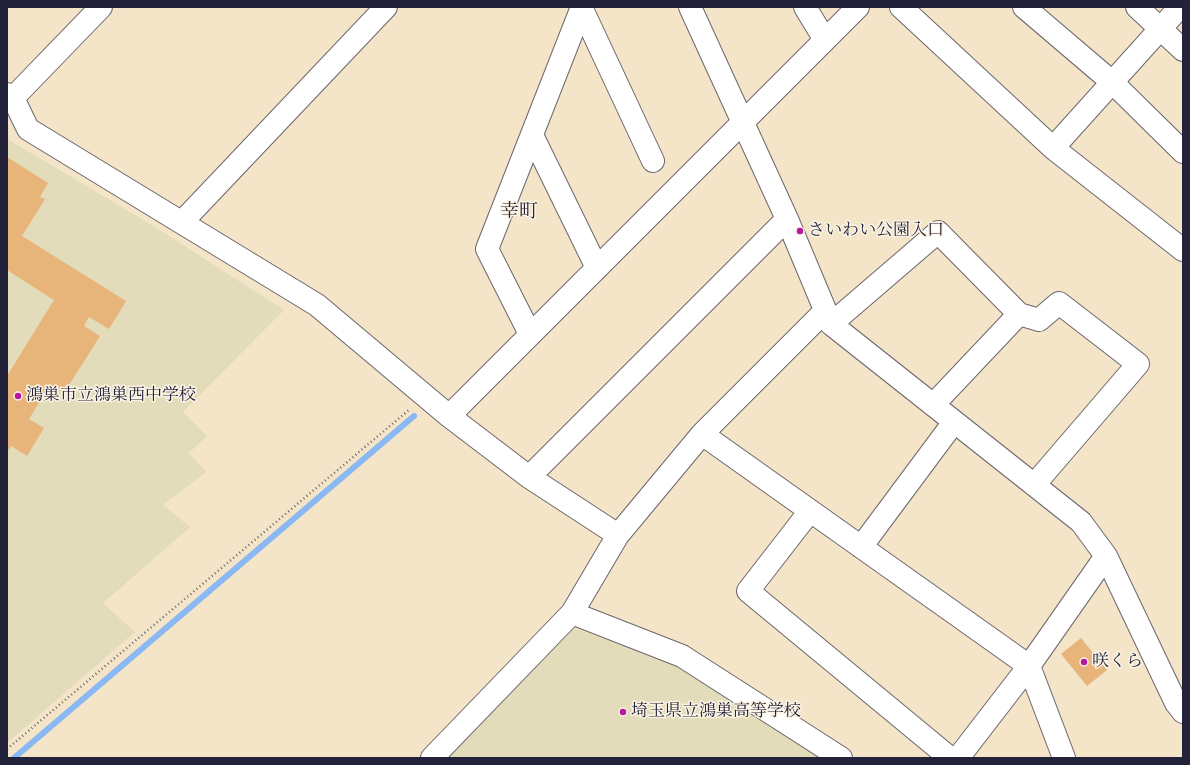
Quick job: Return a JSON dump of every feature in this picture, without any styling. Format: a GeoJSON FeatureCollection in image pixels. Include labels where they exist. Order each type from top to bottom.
{"type":"FeatureCollection","features":[{"type":"Feature","properties":{"kind":"street"},"geometry":{"type":"LineString","coordinates":[[101,7],[10,96],[28,129],[317,305],[426,395],[449,416],[529,478],[618,535]]}},
{"type":"Feature","properties":{"kind":"street"},"geometry":{"type":"LineString","coordinates":[[182,222],[386,7]]}},
{"type":"Feature","properties":{"kind":"street"},"geometry":{"type":"LineString","coordinates":[[690,7],[744,120],[787,218],[828,318],[954,422],[1081,522],[1106,556],[1181,704]]}},
{"type":"Feature","properties":{"kind":"street"},"geometry":{"type":"LineString","coordinates":[[805,7],[825,40]]}},
{"type":"Feature","properties":{"kind":"street"},"geometry":{"type":"LineString","coordinates":[[449,416],[858,7]]}},
{"type":"Feature","properties":{"kind":"street"},"geometry":{"type":"LineString","coordinates":[[901,7],[1053,148],[1183,250]]}},
{"type":"Feature","properties":{"kind":"street"},"geometry":{"type":"LineString","coordinates":[[1024,7],[1112,82],[1183,152]]}},
{"type":"Feature","properties":{"kind":"street"},"geometry":{"type":"LineString","coordinates":[[1137,7],[1183,50]]}},
{"type":"Feature","properties":{"kind":"street"},"geometry":{"type":"LineString","coordinates":[[1053,148],[1180,7]]}},
{"type":"Feature","properties":{"kind":"street"},"geometry":{"type":"LineString","coordinates":[[530,334],[487,249],[582,8]]}},
{"type":"Feature","properties":{"kind":"street"},"geometry":{"type":"LineString","coordinates":[[582,8],[653,161]]}},
{"type":"Feature","properties":{"kind":"street"},"geometry":{"type":"LineString","coordinates":[[532,135],[597,268]]}},
{"type":"Feature","properties":{"kind":"street"},"geometry":{"type":"LineString","coordinates":[[529,478],[787,218]]}},
{"type":"Feature","properties":{"kind":"street"},"geometry":{"type":"LineString","coordinates":[[432,758],[572,613],[618,535],[702,434],[828,318],[938,232],[1019,314],[1039,320],[1059,303],[1138,364],[1034,485]]}},
{"type":"Feature","properties":{"kind":"street"},"geometry":{"type":"LineString","coordinates":[[933,405],[1019,314]]}},
{"type":"Feature","properties":{"kind":"street"},"geometry":{"type":"LineString","coordinates":[[860,547],[954,422]]}},
{"type":"Feature","properties":{"kind":"street"},"geometry":{"type":"LineString","coordinates":[[702,434],[1029,666],[1064,758]]}},
{"type":"Feature","properties":{"kind":"street"},"geometry":{"type":"LineString","coordinates":[[810,511],[748,591],[950,758]]}},
{"type":"Feature","properties":{"kind":"street"},"geometry":{"type":"LineString","coordinates":[[958,758],[1029,666],[1106,556]]}},
{"type":"Feature","properties":{"kind":"street"},"geometry":{"type":"LineString","coordinates":[[572,613],[682,656],[841,758]]}},
{"type":"Feature","properties":{"kind":"path"},"geometry":{"type":"LineString","coordinates":[[7,749],[426,395]]}},
{"type":"Feature","properties":{"kind":"shaded area","name":"鴻巣市立鴻巣西中学校"},"geometry":{"type":"Polygon","coordinates":[[[7,131],[9,140],[155,227],[284,310],[183,412],[207,436],[189,453],[206,472],[163,505],[190,527],[103,603],[135,632],[7,743],[7,131]]]}},
{"type":"Feature","properties":{"kind":"shaded area","name":"埼玉県立鴻巣高等学校"},"geometry":{"type":"Polygon","coordinates":[[[574,628],[680,665],[829,758],[447,758],[574,628]]]}},
{"type":"Feature","properties":{"kind":"building"},"geometry":{"type":"Polygon","coordinates":[[[7,157],[48,183],[40,197],[45,199],[22,236],[126,301],[109,329],[89,317],[84,326],[100,336],[64,393],[50,385],[29,419],[44,428],[27,456],[11,446],[7,452],[7,376],[54,300],[7,270],[7,157]]]}},
{"type":"Feature","properties":{"kind":"building","name":"咲くら"},"geometry":{"type":"Polygon","coordinates":[[[1081,638],[1107,670],[1087,686],[1061,654],[1081,638]]]}},
{"type":"Feature","properties":{"kind":"waterway"},"geometry":{"type":"LineString","coordinates":[[14,758],[414,416]]}},
{"type":"Feature","properties":{"kind":"place","name":"さいわい公園入口"},"geometry":{"type":"Point","coordinates":[800,231]}},
{"type":"Feature","properties":{"kind":"place","name":"鴻巣市立鴻巣西中学校"},"geometry":{"type":"Point","coordinates":[18,396]}},
{"type":"Feature","properties":{"kind":"place","name":"咲くら"},"geometry":{"type":"Point","coordinates":[1084,662]}},
{"type":"Feature","properties":{"kind":"place","name":"埼玉県立鴻巣高等学校"},"geometry":{"type":"Point","coordinates":[623,712]}},
{"type":"Feature","properties":{"kind":"district","name":"幸町"},"geometry":{"type":"Point","coordinates":[519,213]}}]}
